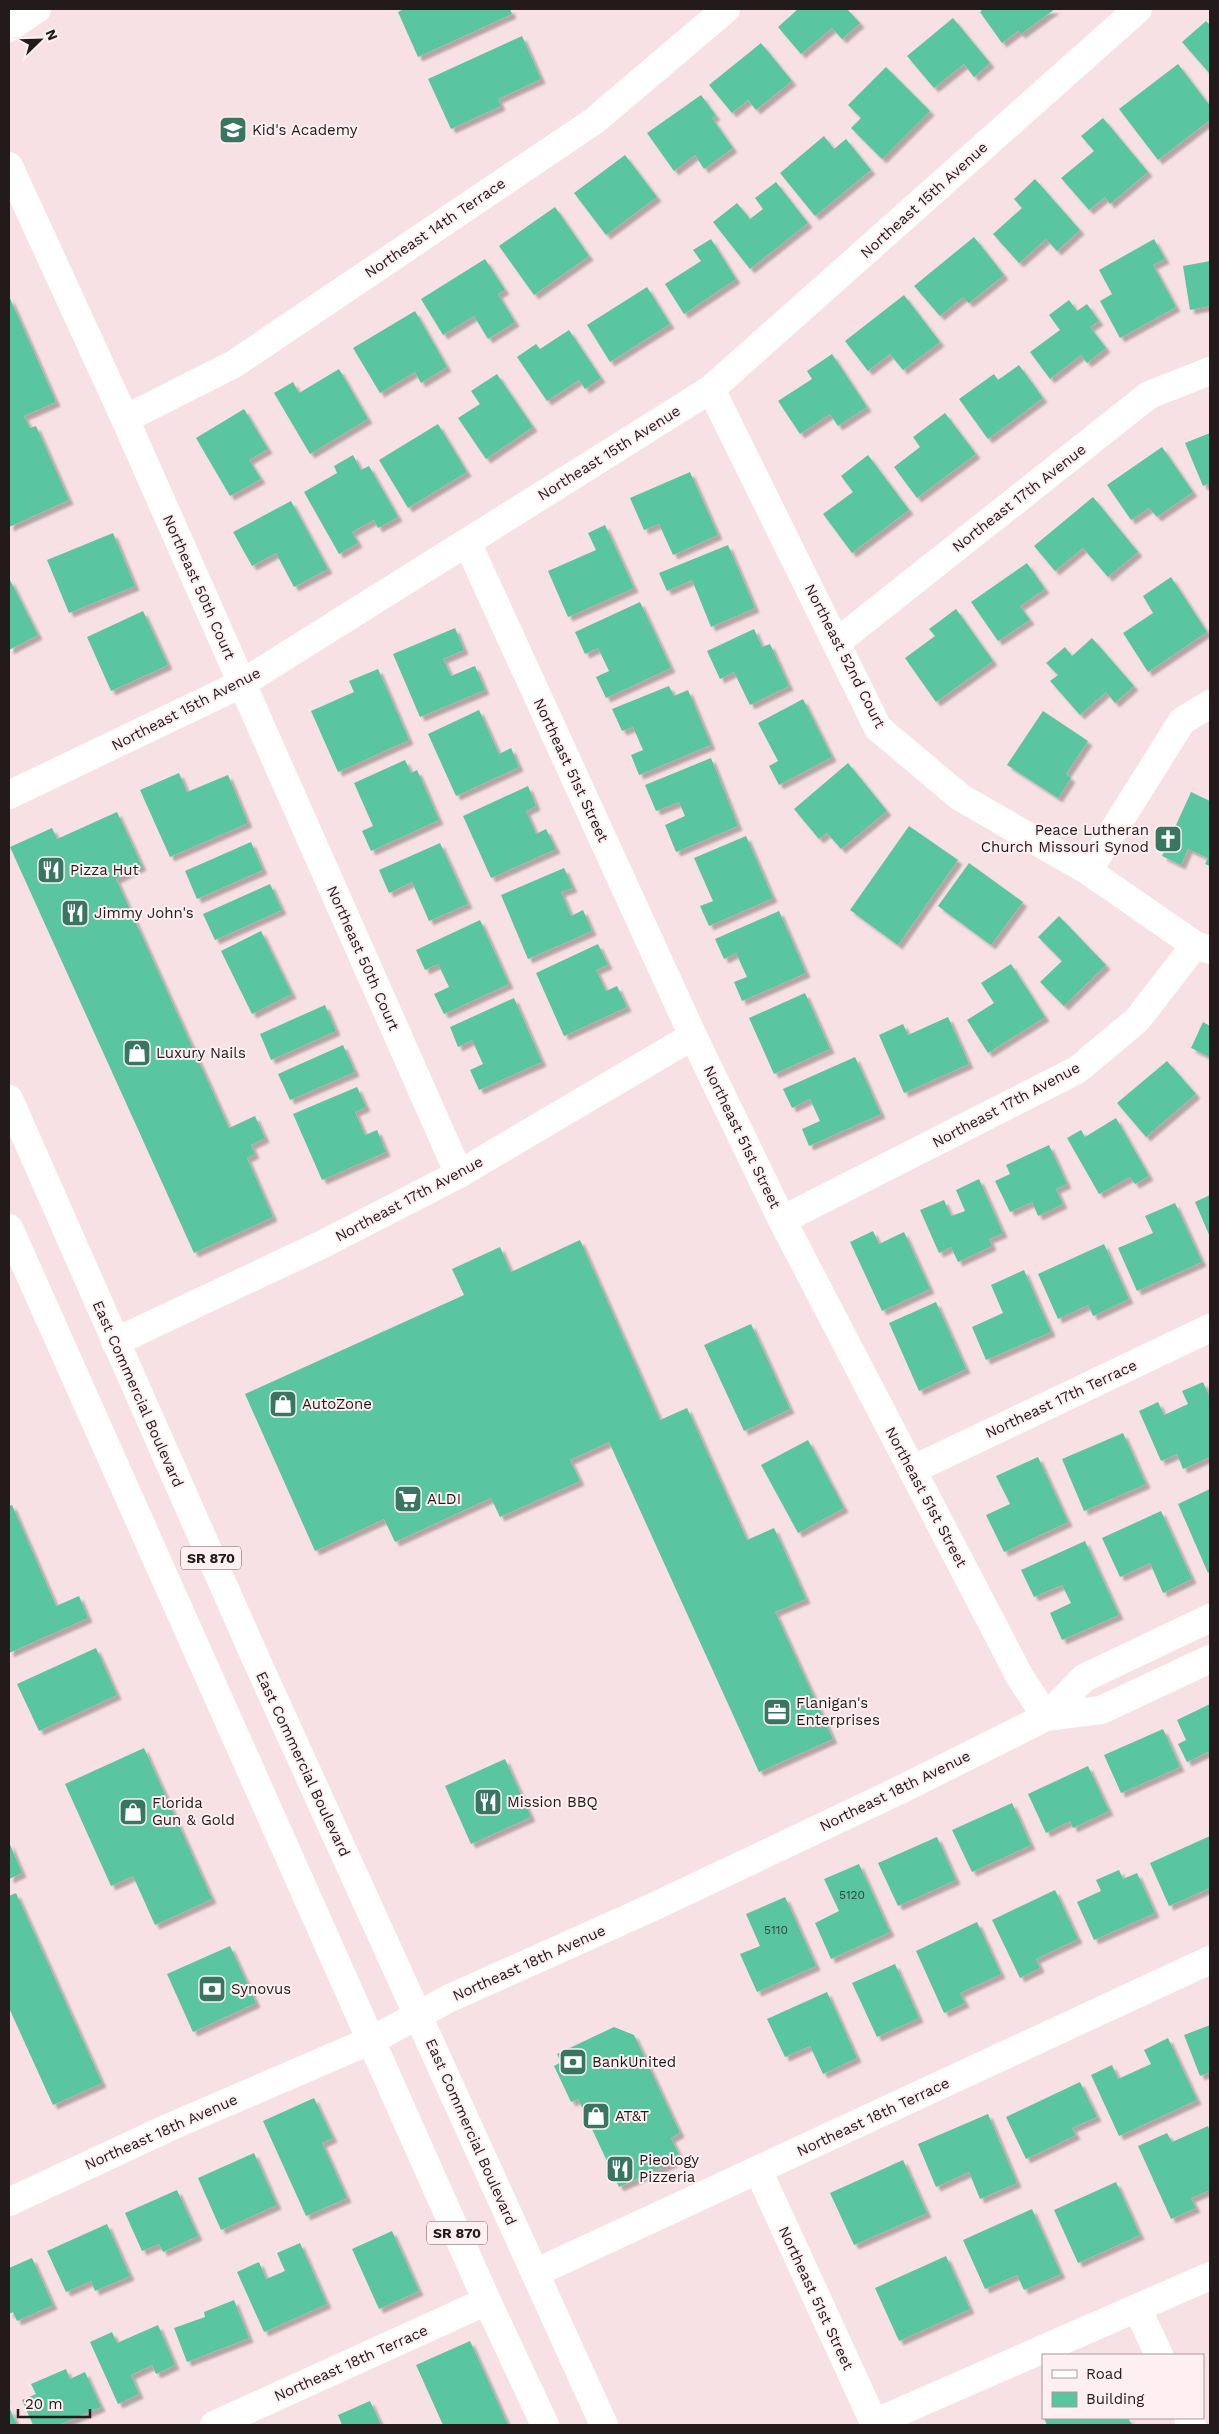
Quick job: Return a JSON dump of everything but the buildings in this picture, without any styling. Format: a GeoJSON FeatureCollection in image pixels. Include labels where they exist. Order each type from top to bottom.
{"type":"FeatureCollection","features":[{"type":"Feature","properties":{"kind":"street"},"geometry":{"type":"LineString","coordinates":[[9,28],[37,9]]}},
{"type":"Feature","properties":{"kind":"street","name":"Northeast 14th Terrace"},"geometry":{"type":"LineString","coordinates":[[125,419],[234,364],[594,121],[726,9]]}},
{"type":"Feature","properties":{"kind":"street","name":"Northeast 15th Avenue"},"geometry":{"type":"LineString","coordinates":[[9,794],[241,684],[711,389],[1138,9]]}},
{"type":"Feature","properties":{"kind":"street","name":"Northeast 50th Court"},"geometry":{"type":"LineString","coordinates":[[9,166],[125,419],[459,1174]]}},
{"type":"Feature","properties":{"kind":"street","name":"Northeast 17th Avenue"},"geometry":{"type":"LineString","coordinates":[[837,642],[1149,395],[1210,371]]}},
{"type":"Feature","properties":{"kind":"street","name":"Northeast 52nd Court"},"geometry":{"type":"LineString","coordinates":[[711,389],[878,728],[960,797],[1088,872],[1203,947]]}},
{"type":"Feature","properties":{"kind":"street","name":"Northeast 51st Street"},"geometry":{"type":"LineString","coordinates":[[467,542],[693,1036],[782,1220],[1020,1677],[1046,1717]]}},
{"type":"Feature","properties":{"kind":"street"},"geometry":{"type":"LineString","coordinates":[[1088,872],[1182,722],[1210,704]]}},
{"type":"Feature","properties":{"kind":"street","name":"Northeast 17th Avenue"},"geometry":{"type":"LineString","coordinates":[[782,1220],[1077,1070],[1138,1020],[1203,947]]}},
{"type":"Feature","properties":{"kind":"street","name":"Northeast 17th Avenue"},"geometry":{"type":"LineString","coordinates":[[115,1342],[321,1245],[459,1174],[693,1036]]}},
{"type":"Feature","properties":{"kind":"street","name":"East Commercial Boulevard"},"geometry":{"type":"LineString","coordinates":[[9,1099],[255,1657],[604,2425]]}},
{"type":"Feature","properties":{"kind":"street","name":"SR 870"},"geometry":{"type":"LineString","coordinates":[[9,1228],[544,2425]]}},
{"type":"Feature","properties":{"kind":"street","name":"Northeast 17th Terrace"},"geometry":{"type":"LineString","coordinates":[[912,1470],[1210,1328]]}},
{"type":"Feature","properties":{"kind":"street","name":"Northeast 18th Avenue"},"geometry":{"type":"LineString","coordinates":[[9,2201],[172,2126],[372,2040],[448,1999],[653,1907],[900,1790],[1046,1717],[1084,1678],[1210,1618]]}},
{"type":"Feature","properties":{"kind":"street","name":"Northeast 18th Avenue"},"geometry":{"type":"LineString","coordinates":[[1046,1717],[1102,1710],[1210,1659]]}},
{"type":"Feature","properties":{"kind":"street","name":"Northeast 18th Terrace"},"geometry":{"type":"LineString","coordinates":[[535,2273],[1210,1960]]}},
{"type":"Feature","properties":{"kind":"street","name":"Northeast 51st Street"},"geometry":{"type":"LineString","coordinates":[[758,2170],[874,2424]]}},
{"type":"Feature","properties":{"kind":"street"},"geometry":{"type":"LineString","coordinates":[[874,2424],[1138,2310],[1210,2276]]}},
{"type":"Feature","properties":{"kind":"street","name":"Northeast 18th Terrace"},"geometry":{"type":"LineString","coordinates":[[214,2425],[487,2301]]}},
{"type":"Feature","properties":{"kind":"street"},"geometry":{"type":"LineString","coordinates":[[1138,2310],[1159,2354]]}},
{"type":"Feature","properties":{"kind":"place","name":"Kid's Academy"},"geometry":{"type":"Point","coordinates":[233,130]}},
{"type":"Feature","properties":{"kind":"place","name":"Peace Lutheran Church Missouri Synod"},"geometry":{"type":"Point","coordinates":[1168,839]}},
{"type":"Feature","properties":{"kind":"place","name":"Pizza Hut"},"geometry":{"type":"Point","coordinates":[51,870]}},
{"type":"Feature","properties":{"kind":"place","name":"Jimmy John's"},"geometry":{"type":"Point","coordinates":[75,913]}},
{"type":"Feature","properties":{"kind":"place","name":"Luxury Nails"},"geometry":{"type":"Point","coordinates":[137,1053]}},
{"type":"Feature","properties":{"kind":"place","name":"AutoZone"},"geometry":{"type":"Point","coordinates":[283,1404]}},
{"type":"Feature","properties":{"kind":"place","name":"ALDI"},"geometry":{"type":"Point","coordinates":[408,1499]}},
{"type":"Feature","properties":{"kind":"place","name":"Flanigan's Enterprises"},"geometry":{"type":"Point","coordinates":[777,1712]}},
{"type":"Feature","properties":{"kind":"place","name":"Mission BBQ"},"geometry":{"type":"Point","coordinates":[488,1802]}},
{"type":"Feature","properties":{"kind":"place","name":"Florida Gun & Gold"},"geometry":{"type":"Point","coordinates":[133,1812]}},
{"type":"Feature","properties":{"kind":"place","name":"Synovus"},"geometry":{"type":"Point","coordinates":[212,1989]}},
{"type":"Feature","properties":{"kind":"place","name":"BankUnited"},"geometry":{"type":"Point","coordinates":[573,2062]}},
{"type":"Feature","properties":{"kind":"place","name":"AT&T"},"geometry":{"type":"Point","coordinates":[596,2116]}},
{"type":"Feature","properties":{"kind":"place","name":"Pieology Pizzeria"},"geometry":{"type":"Point","coordinates":[620,2169]}}]}
